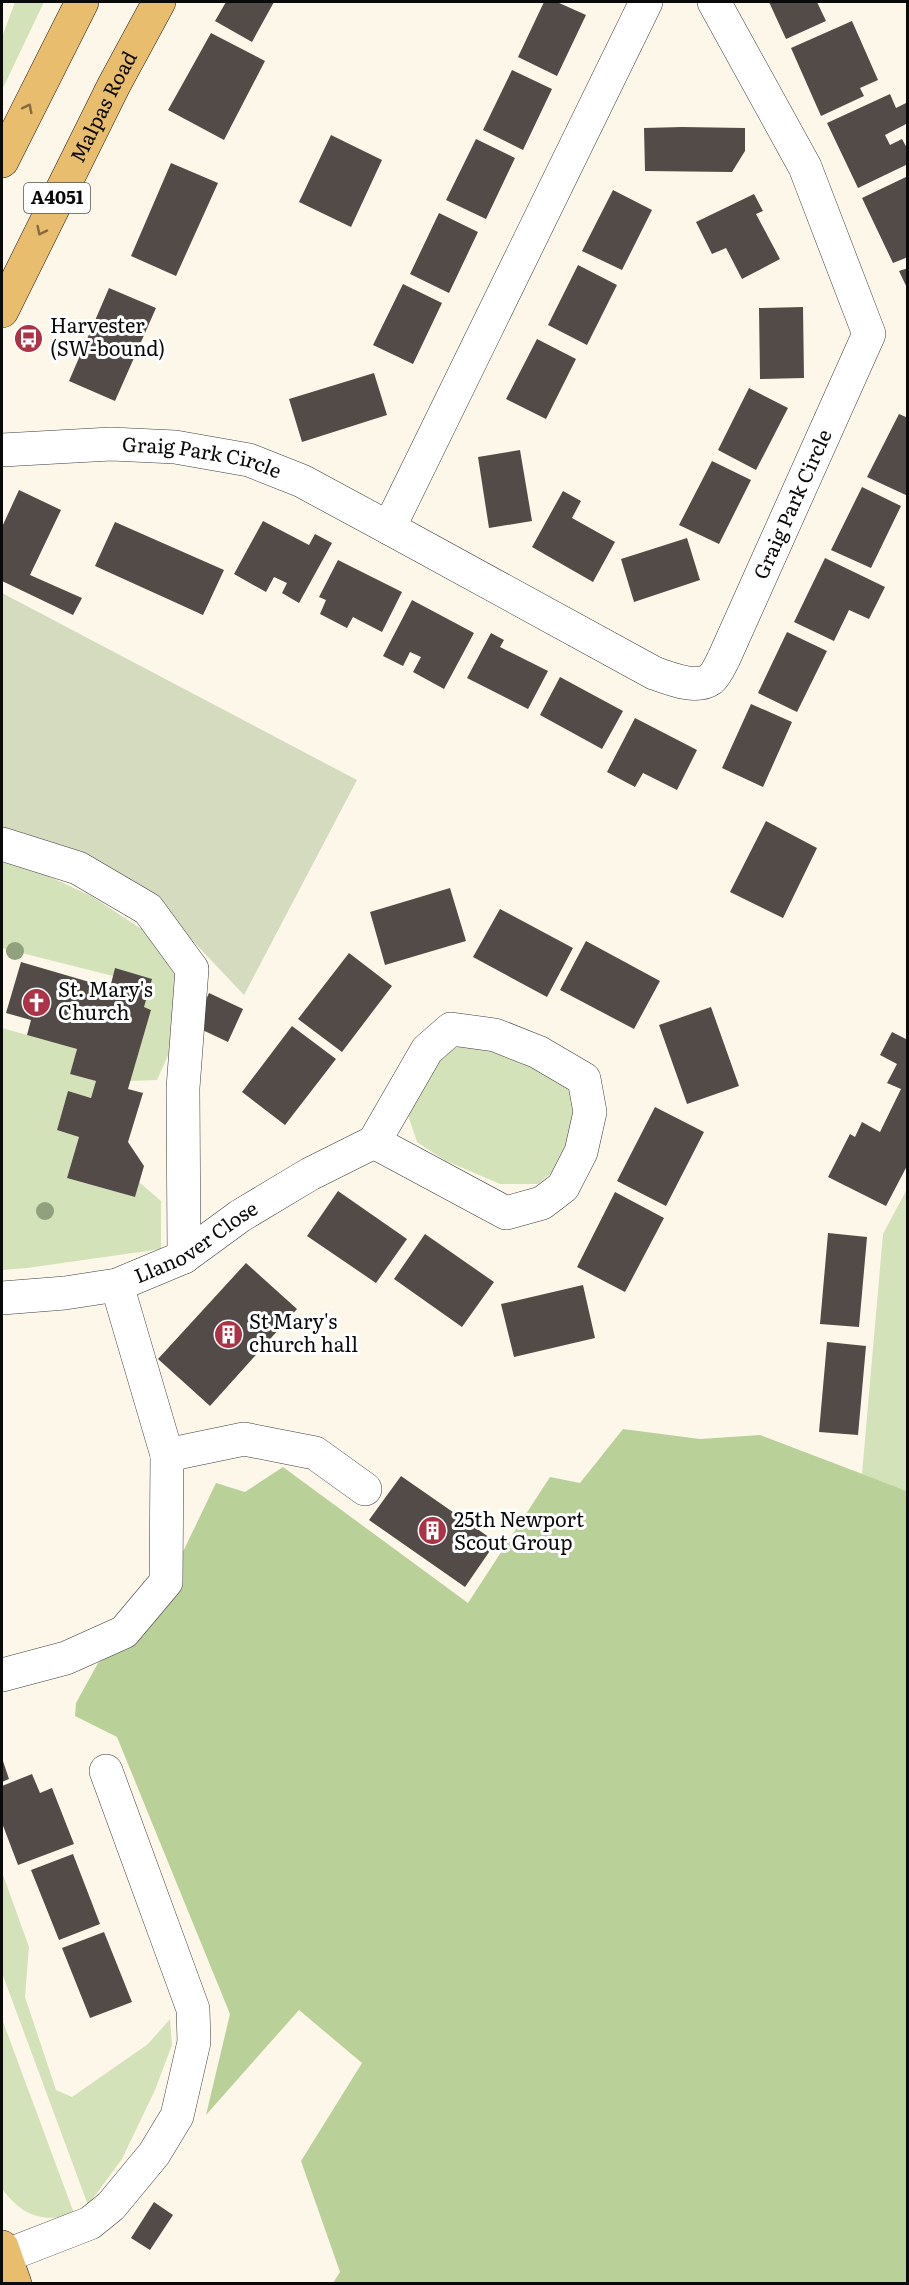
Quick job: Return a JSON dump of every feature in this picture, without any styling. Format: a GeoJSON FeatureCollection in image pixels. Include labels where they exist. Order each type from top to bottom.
{"type":"FeatureCollection","features":[{"type":"Feature","properties":{"kind":"main road"},"geometry":{"type":"LineString","coordinates":[[2,161],[82,2]]}},
{"type":"Feature","properties":{"kind":"main road","name":"Malpas Road"},"geometry":{"type":"LineString","coordinates":[[2,311],[98,117],[159,2]]}},
{"type":"Feature","properties":{"kind":"street"},"geometry":{"type":"LineString","coordinates":[[388,528],[646,2]]}},
{"type":"Feature","properties":{"kind":"street","name":"Graig Park Circle"},"geometry":{"type":"LineString","coordinates":[[2,450],[111,444],[176,447],[249,460],[303,481],[654,673],[676,680],[699,683],[712,678],[724,658],[869,334],[805,167],[714,2]]}},
{"type":"Feature","properties":{"kind":"street"},"geometry":{"type":"LineString","coordinates":[[2,844],[78,868],[148,909],[192,969],[183,1088],[184,1257]]}},
{"type":"Feature","properties":{"kind":"street"},"geometry":{"type":"LineString","coordinates":[[451,1029],[495,1035],[538,1052],[584,1079],[590,1112],[581,1152],[563,1187],[542,1203],[506,1212],[374,1142],[427,1050],[451,1029]]}},
{"type":"Feature","properties":{"kind":"street","name":"Llanover Close"},"geometry":{"type":"LineString","coordinates":[[2,1298],[65,1293],[117,1285],[184,1257],[250,1210],[310,1174],[374,1142]]}},
{"type":"Feature","properties":{"kind":"street"},"geometry":{"type":"LineString","coordinates":[[2,1675],[66,1658],[124,1632],[166,1582],[167,1455],[117,1285]]}},
{"type":"Feature","properties":{"kind":"street"},"geometry":{"type":"LineString","coordinates":[[167,1455],[244,1439],[315,1453],[365,1489]]}},
{"type":"Feature","properties":{"kind":"street"},"geometry":{"type":"LineString","coordinates":[[7,2262],[90,2223],[111,2206],[154,2154],[177,2116],[194,2042],[193,2009],[106,1771]]}},
{"type":"Feature","properties":{"kind":"green space"},"geometry":{"type":"Polygon","coordinates":[[[15,2],[44,2],[2,90],[2,37],[15,2]]]}},
{"type":"Feature","properties":{"kind":"green space"},"geometry":{"type":"Polygon","coordinates":[[[2,593],[357,780],[244,995],[157,903],[2,835],[2,593]]]}},
{"type":"Feature","properties":{"kind":"green space"},"geometry":{"type":"Polygon","coordinates":[[[2,862],[31,868],[93,897],[158,940],[179,975],[177,1035],[157,1080],[130,1081],[151,1010],[144,1007],[115,969],[113,976],[2,948],[2,862]]]}},
{"type":"Feature","properties":{"kind":"green space"},"geometry":{"type":"Polygon","coordinates":[[[2,1028],[77,1049],[70,1074],[96,1081],[91,1098],[68,1091],[57,1130],[79,1137],[67,1178],[135,1197],[139,1182],[161,1201],[161,1249],[2,1270],[2,1028]]]}},
{"type":"Feature","properties":{"kind":"green space"},"geometry":{"type":"Polygon","coordinates":[[[457,1047],[483,1047],[567,1084],[577,1102],[571,1130],[556,1169],[538,1184],[500,1184],[444,1160],[417,1142],[408,1115],[438,1057],[457,1047]]]}},
{"type":"Feature","properties":{"kind":"green space"},"geometry":{"type":"Polygon","coordinates":[[[907,1189],[907,1491],[862,1474],[883,1234],[907,1189]]]}},
{"type":"Feature","properties":{"kind":"green space"},"geometry":{"type":"Polygon","coordinates":[[[623,1429],[700,1439],[760,1435],[907,1491],[907,2283],[333,2283],[340,2272],[301,2161],[362,2063],[299,2010],[206,2115],[230,2014],[117,1737],[75,1716],[76,1703],[98,1663],[143,1636],[173,1591],[180,1558],[216,1483],[245,1492],[283,1467],[468,1603],[550,1477],[580,1483],[623,1429]]]}},
{"type":"Feature","properties":{"kind":"green space"},"geometry":{"type":"Polygon","coordinates":[[[2,1872],[29,1947],[25,1997],[56,2090],[72,2097],[148,2044],[170,2019],[172,2045],[155,2090],[122,2159],[88,2205],[2,1973],[2,1872]]]}},
{"type":"Feature","properties":{"kind":"green space"},"geometry":{"type":"Polygon","coordinates":[[[2,2019],[75,2216],[52,2218],[34,2215],[18,2206],[2,2189],[2,2019]]]}},
{"type":"Feature","properties":{"kind":"building"},"geometry":{"type":"Polygon","coordinates":[[[226,2],[274,2],[252,42],[215,21],[226,2]]]}},
{"type":"Feature","properties":{"kind":"building"},"geometry":{"type":"Polygon","coordinates":[[[544,2],[557,2],[586,15],[557,76],[518,57],[544,2]]]}},
{"type":"Feature","properties":{"kind":"building"},"geometry":{"type":"Polygon","coordinates":[[[769,2],[817,2],[826,21],[786,39],[769,2]]]}},
{"type":"Feature","properties":{"kind":"building"},"geometry":{"type":"Polygon","coordinates":[[[852,21],[878,80],[860,88],[864,96],[821,116],[791,48],[852,21]]]}},
{"type":"Feature","properties":{"kind":"building"},"geometry":{"type":"Polygon","coordinates":[[[211,33],[265,61],[224,140],[168,110],[211,33]]]}},
{"type":"Feature","properties":{"kind":"building"},"geometry":{"type":"Polygon","coordinates":[[[512,70],[552,89],[523,150],[483,130],[512,70]]]}},
{"type":"Feature","properties":{"kind":"building"},"geometry":{"type":"Polygon","coordinates":[[[890,94],[896,108],[908,102],[908,123],[885,135],[890,145],[902,139],[908,150],[908,164],[858,188],[827,123],[890,94]]]}},
{"type":"Feature","properties":{"kind":"building"},"geometry":{"type":"Polygon","coordinates":[[[644,128],[745,128],[745,151],[732,172],[645,171],[644,128]]]}},
{"type":"Feature","properties":{"kind":"building"},"geometry":{"type":"Polygon","coordinates":[[[331,135],[382,160],[351,227],[299,202],[331,135]]]}},
{"type":"Feature","properties":{"kind":"building"},"geometry":{"type":"Polygon","coordinates":[[[476,139],[515,158],[486,219],[446,200],[476,139]]]}},
{"type":"Feature","properties":{"kind":"building"},"geometry":{"type":"Polygon","coordinates":[[[171,163],[218,183],[176,276],[131,256],[171,163]]]}},
{"type":"Feature","properties":{"kind":"building"},"geometry":{"type":"Polygon","coordinates":[[[908,176],[908,257],[893,263],[862,198],[908,176]]]}},
{"type":"Feature","properties":{"kind":"building"},"geometry":{"type":"Polygon","coordinates":[[[613,190],[652,210],[622,270],[582,251],[613,190]]]}},
{"type":"Feature","properties":{"kind":"building"},"geometry":{"type":"Polygon","coordinates":[[[754,194],[763,211],[756,214],[780,259],[742,279],[726,248],[712,254],[696,222],[754,194]]]}},
{"type":"Feature","properties":{"kind":"building"},"geometry":{"type":"Polygon","coordinates":[[[439,213],[478,232],[449,293],[410,274],[439,213]]]}},
{"type":"Feature","properties":{"kind":"building"},"geometry":{"type":"Polygon","coordinates":[[[578,265],[617,285],[587,345],[548,325],[578,265]]]}},
{"type":"Feature","properties":{"kind":"building"},"geometry":{"type":"Polygon","coordinates":[[[908,268],[908,290],[899,271],[908,268]]]}},
{"type":"Feature","properties":{"kind":"building"},"geometry":{"type":"Polygon","coordinates":[[[403,284],[442,303],[413,364],[373,345],[403,284]]]}},
{"type":"Feature","properties":{"kind":"building"},"geometry":{"type":"Polygon","coordinates":[[[109,288],[156,308],[115,401],[69,381],[109,288]]]}},
{"type":"Feature","properties":{"kind":"building"},"geometry":{"type":"Polygon","coordinates":[[[803,307],[804,378],[760,379],[759,308],[803,307]]]}},
{"type":"Feature","properties":{"kind":"building"},"geometry":{"type":"Polygon","coordinates":[[[537,339],[576,359],[546,419],[506,399],[537,339]]]}},
{"type":"Feature","properties":{"kind":"building"},"geometry":{"type":"Polygon","coordinates":[[[374,373],[387,415],[302,442],[289,399],[374,373]]]}},
{"type":"Feature","properties":{"kind":"building"},"geometry":{"type":"Polygon","coordinates":[[[749,388],[788,408],[756,470],[718,450],[749,388]]]}},
{"type":"Feature","properties":{"kind":"building"},"geometry":{"type":"Polygon","coordinates":[[[899,414],[908,418],[908,496],[867,477],[899,414]]]}},
{"type":"Feature","properties":{"kind":"building"},"geometry":{"type":"Polygon","coordinates":[[[520,450],[532,521],[489,528],[478,457],[520,450]]]}},
{"type":"Feature","properties":{"kind":"building"},"geometry":{"type":"Polygon","coordinates":[[[712,461],[751,480],[719,544],[679,525],[712,461]]]}},
{"type":"Feature","properties":{"kind":"building"},"geometry":{"type":"Polygon","coordinates":[[[862,487],[901,506],[871,568],[831,550],[862,487]]]}},
{"type":"Feature","properties":{"kind":"building"},"geometry":{"type":"Polygon","coordinates":[[[19,490],[61,510],[30,575],[82,598],[73,615],[2,581],[2,527],[19,490]]]}},
{"type":"Feature","properties":{"kind":"building"},"geometry":{"type":"Polygon","coordinates":[[[563,491],[581,501],[572,518],[615,542],[593,582],[532,547],[563,491]]]}},
{"type":"Feature","properties":{"kind":"building"},"geometry":{"type":"Polygon","coordinates":[[[263,521],[309,545],[315,534],[332,543],[299,603],[282,593],[287,583],[274,577],[266,592],[234,574],[263,521]]]}},
{"type":"Feature","properties":{"kind":"building"},"geometry":{"type":"Polygon","coordinates":[[[115,522],[224,570],[203,615],[95,566],[115,522]]]}},
{"type":"Feature","properties":{"kind":"building"},"geometry":{"type":"Polygon","coordinates":[[[687,538],[700,580],[634,602],[621,559],[687,538]]]}},
{"type":"Feature","properties":{"kind":"building"},"geometry":{"type":"Polygon","coordinates":[[[825,558],[885,587],[869,619],[849,610],[834,641],[794,622],[825,558]]]}},
{"type":"Feature","properties":{"kind":"building"},"geometry":{"type":"Polygon","coordinates":[[[338,560],[402,592],[382,632],[353,617],[347,628],[320,614],[326,600],[319,597],[338,560]]]}},
{"type":"Feature","properties":{"kind":"building"},"geometry":{"type":"Polygon","coordinates":[[[412,600],[474,633],[444,689],[413,672],[421,657],[410,652],[403,666],[383,656],[412,600]]]}},
{"type":"Feature","properties":{"kind":"building"},"geometry":{"type":"Polygon","coordinates":[[[787,632],[827,651],[797,712],[758,693],[787,632]]]}},
{"type":"Feature","properties":{"kind":"building"},"geometry":{"type":"Polygon","coordinates":[[[491,633],[504,640],[500,647],[548,671],[528,709],[467,678],[491,633]]]}},
{"type":"Feature","properties":{"kind":"building"},"geometry":{"type":"Polygon","coordinates":[[[560,677],[623,711],[602,749],[540,715],[560,677]]]}},
{"type":"Feature","properties":{"kind":"building"},"geometry":{"type":"Polygon","coordinates":[[[751,704],[792,722],[763,787],[722,768],[751,704]]]}},
{"type":"Feature","properties":{"kind":"building"},"geometry":{"type":"Polygon","coordinates":[[[635,718],[697,750],[677,790],[643,773],[635,787],[607,772],[635,718]]]}},
{"type":"Feature","properties":{"kind":"building"},"geometry":{"type":"Polygon","coordinates":[[[766,821],[817,848],[783,918],[730,892],[766,821]]]}},
{"type":"Feature","properties":{"kind":"building"},"geometry":{"type":"Polygon","coordinates":[[[450,888],[466,941],[385,965],[370,912],[450,888]]]}},
{"type":"Feature","properties":{"kind":"building"},"geometry":{"type":"Polygon","coordinates":[[[500,909],[573,948],[547,997],[473,957],[500,909]]]}},
{"type":"Feature","properties":{"kind":"building"},"geometry":{"type":"Polygon","coordinates":[[[586,941],[660,981],[634,1029],[560,990],[586,941]]]}},
{"type":"Feature","properties":{"kind":"building"},"geometry":{"type":"Polygon","coordinates":[[[349,953],[392,986],[342,1052],[298,1019],[349,953]]]}},
{"type":"Feature","properties":{"kind":"building"},"geometry":{"type":"Polygon","coordinates":[[[21,962],[110,988],[115,968],[152,979],[144,1007],[151,1010],[128,1089],[143,1093],[128,1142],[144,1166],[135,1197],[67,1178],[79,1137],[57,1130],[68,1091],[91,1098],[96,1081],[70,1074],[77,1049],[27,1035],[31,1020],[6,1013],[21,962]]]}},
{"type":"Feature","properties":{"kind":"building"},"geometry":{"type":"Polygon","coordinates":[[[209,993],[243,1009],[228,1042],[194,1026],[209,993]]]}},
{"type":"Feature","properties":{"kind":"building"},"geometry":{"type":"Polygon","coordinates":[[[711,1007],[739,1086],[687,1104],[659,1025],[711,1007]]]}},
{"type":"Feature","properties":{"kind":"building"},"geometry":{"type":"Polygon","coordinates":[[[292,1026],[336,1059],[285,1125],[242,1092],[292,1026]]]}},
{"type":"Feature","properties":{"kind":"building"},"geometry":{"type":"Polygon","coordinates":[[[892,1032],[908,1040],[908,1164],[886,1206],[828,1177],[850,1134],[855,1137],[862,1122],[880,1132],[901,1089],[887,1083],[897,1064],[880,1055],[892,1032]]]}},
{"type":"Feature","properties":{"kind":"building"},"geometry":{"type":"Polygon","coordinates":[[[655,1107],[704,1132],[666,1206],[617,1181],[655,1107]]]}},
{"type":"Feature","properties":{"kind":"building"},"geometry":{"type":"Polygon","coordinates":[[[338,1191],[407,1239],[376,1283],[307,1236],[338,1191]]]}},
{"type":"Feature","properties":{"kind":"building"},"geometry":{"type":"Polygon","coordinates":[[[615,1192],[664,1218],[625,1292],[577,1267],[615,1192]]]}},
{"type":"Feature","properties":{"kind":"building"},"geometry":{"type":"Polygon","coordinates":[[[828,1233],[867,1237],[859,1327],[820,1324],[828,1233]]]}},
{"type":"Feature","properties":{"kind":"building"},"geometry":{"type":"Polygon","coordinates":[[[425,1234],[494,1282],[462,1327],[394,1279],[425,1234]]]}},
{"type":"Feature","properties":{"kind":"building","name":"St Mary's church hall"},"geometry":{"type":"Polygon","coordinates":[[[246,1263],[297,1309],[210,1406],[158,1359],[246,1263]]]}},
{"type":"Feature","properties":{"kind":"building"},"geometry":{"type":"Polygon","coordinates":[[[583,1285],[595,1338],[514,1357],[501,1304],[583,1285]]]}},
{"type":"Feature","properties":{"kind":"building"},"geometry":{"type":"Polygon","coordinates":[[[827,1342],[866,1346],[858,1435],[819,1432],[827,1342]]]}},
{"type":"Feature","properties":{"kind":"building","name":"25th Newport Scout Group"},"geometry":{"type":"Polygon","coordinates":[[[401,1476],[496,1542],[465,1587],[369,1520],[401,1476]]]}},
{"type":"Feature","properties":{"kind":"building"},"geometry":{"type":"Polygon","coordinates":[[[2,1758],[9,1779],[2,1782],[2,1758]]]}},
{"type":"Feature","properties":{"kind":"building"},"geometry":{"type":"Polygon","coordinates":[[[32,1774],[40,1793],[52,1788],[74,1844],[18,1865],[2,1823],[2,1786],[32,1774]]]}},
{"type":"Feature","properties":{"kind":"building"},"geometry":{"type":"Polygon","coordinates":[[[73,1854],[100,1924],[59,1940],[31,1870],[73,1854]]]}},
{"type":"Feature","properties":{"kind":"building"},"geometry":{"type":"Polygon","coordinates":[[[104,1932],[132,2002],[90,2018],[62,1948],[104,1932]]]}},
{"type":"Feature","properties":{"kind":"building"},"geometry":{"type":"Polygon","coordinates":[[[154,2202],[173,2215],[150,2250],[131,2238],[154,2202]]]}},
{"type":"Feature","properties":{"kind":"place","name":"Harvester (SW-bound)"},"geometry":{"type":"Point","coordinates":[29,338]}},
{"type":"Feature","properties":{"kind":"place","name":"St. Mary's Church"},"geometry":{"type":"Point","coordinates":[37,1002]}},
{"type":"Feature","properties":{"kind":"place","name":"St Mary's church hall"},"geometry":{"type":"Point","coordinates":[228,1334]}},
{"type":"Feature","properties":{"kind":"place","name":"25th Newport Scout Group"},"geometry":{"type":"Point","coordinates":[433,1531]}}]}
